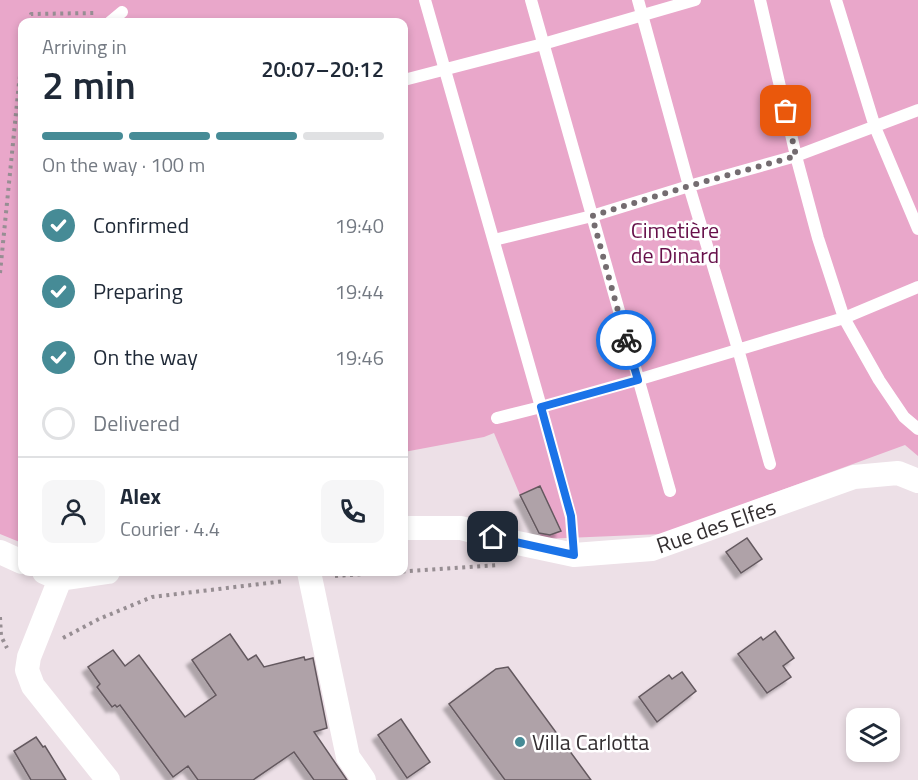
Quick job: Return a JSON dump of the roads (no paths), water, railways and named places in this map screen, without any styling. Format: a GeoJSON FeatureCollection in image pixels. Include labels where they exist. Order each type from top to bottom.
{"type":"FeatureCollection","features":[{"type":"Feature","properties":{"kind":"street","name":"Rue des Elfes"},"geometry":{"type":"LineString","coordinates":[[408,528],[461,528],[574,555],[652,549],[854,477],[898,473],[918,481]]}},
{"type":"Feature","properties":{"kind":"street"},"geometry":{"type":"LineString","coordinates":[[0,552],[18,560]]}},
{"type":"Feature","properties":{"kind":"street"},"geometry":{"type":"LineString","coordinates":[[53,576],[27,670],[33,686],[108,780]]}},
{"type":"Feature","properties":{"kind":"street"},"geometry":{"type":"LineString","coordinates":[[310,576],[348,757],[364,780]]}},
{"type":"Feature","properties":{"kind":"lane"},"geometry":{"type":"LineString","coordinates":[[425,0],[571,516],[574,555]]}},
{"type":"Feature","properties":{"kind":"lane"},"geometry":{"type":"LineString","coordinates":[[531,0],[670,492]]}},
{"type":"Feature","properties":{"kind":"lane"},"geometry":{"type":"LineString","coordinates":[[638,0],[689,186],[770,464]]}},
{"type":"Feature","properties":{"kind":"lane"},"geometry":{"type":"LineString","coordinates":[[408,79],[543,44],[695,0]]}},
{"type":"Feature","properties":{"kind":"lane"},"geometry":{"type":"LineString","coordinates":[[760,0],[796,156],[844,318],[879,380],[904,417],[918,429]]}},
{"type":"Feature","properties":{"kind":"lane"},"geometry":{"type":"LineString","coordinates":[[836,0],[875,127],[918,229]]}},
{"type":"Feature","properties":{"kind":"lane"},"geometry":{"type":"LineString","coordinates":[[115,18],[122,12]]}},
{"type":"Feature","properties":{"kind":"lane"},"geometry":{"type":"LineString","coordinates":[[494,240],[592,216],[796,156],[918,110]]}},
{"type":"Feature","properties":{"kind":"lane"},"geometry":{"type":"LineString","coordinates":[[497,418],[638,380],[844,318],[918,287]]}},
{"type":"Feature","properties":{"kind":"place","name":"Villa Carlotta"},"geometry":{"type":"Point","coordinates":[520,742]}},
{"type":"Feature","properties":{"kind":"park label","name":"Cimetière de Dinard"},"geometry":{"type":"Point","coordinates":[675,242]}}]}
